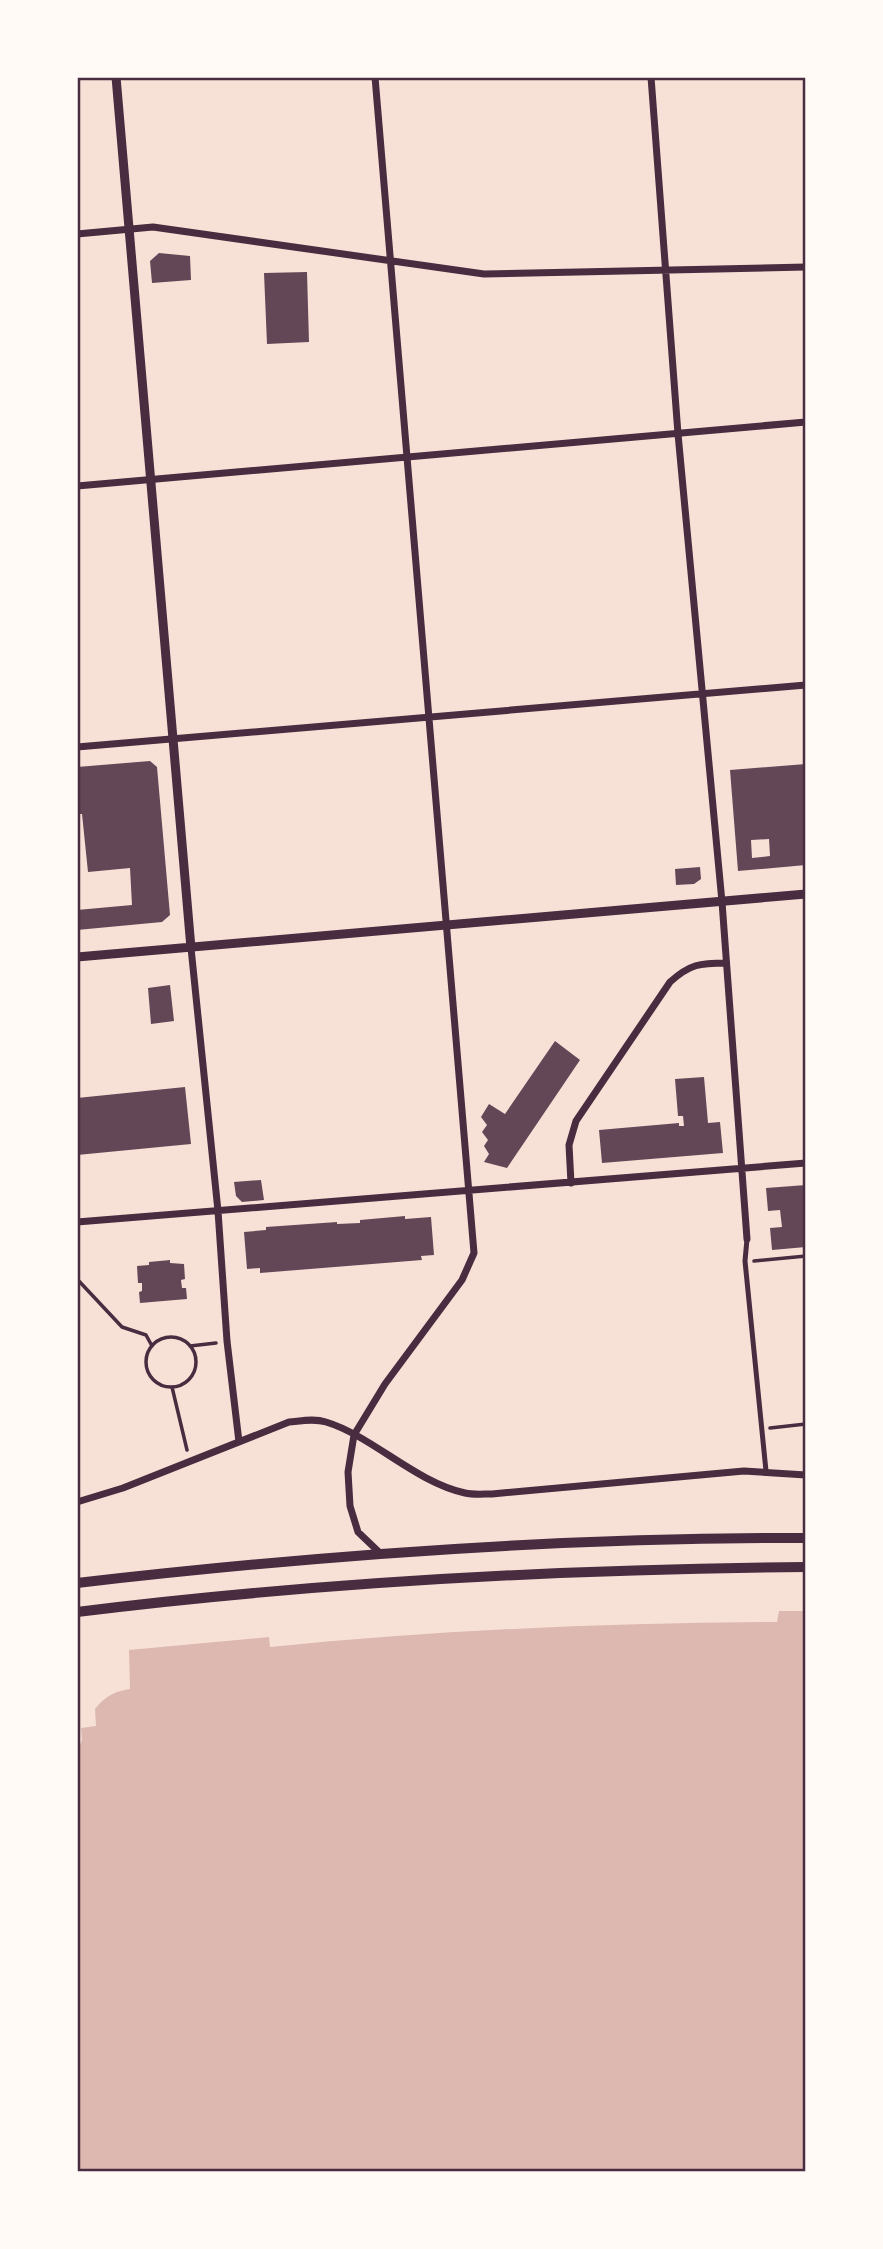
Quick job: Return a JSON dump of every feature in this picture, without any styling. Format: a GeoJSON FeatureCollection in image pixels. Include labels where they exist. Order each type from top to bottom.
{"type":"FeatureCollection","features":[{"type":"Feature","properties":{"kind":"main road"},"geometry":{"type":"LineString","coordinates":[[77,1583],[381,1554],[648,1540],[806,1538]]}},
{"type":"Feature","properties":{"kind":"main road"},"geometry":{"type":"LineString","coordinates":[[77,1612],[333,1585],[644,1569],[806,1567]]}},
{"type":"Feature","properties":{"kind":"street"},"geometry":{"type":"LineString","coordinates":[[116,77],[191,948],[218,1211],[227,1341],[239,1442]]}},
{"type":"Feature","properties":{"kind":"street"},"geometry":{"type":"LineString","coordinates":[[375,77],[474,1253],[469,1268],[385,1384],[354,1435],[348,1472],[351,1506],[358,1532],[381,1554]]}},
{"type":"Feature","properties":{"kind":"street"},"geometry":{"type":"LineString","coordinates":[[651,77],[668,271],[678,434],[722,902],[743,1169],[746,1261],[766,1471]]}},
{"type":"Feature","properties":{"kind":"street"},"geometry":{"type":"LineString","coordinates":[[77,234],[153,227],[484,274],[806,267]]}},
{"type":"Feature","properties":{"kind":"street"},"geometry":{"type":"LineString","coordinates":[[77,486],[806,422]]}},
{"type":"Feature","properties":{"kind":"street"},"geometry":{"type":"LineString","coordinates":[[77,747],[806,685]]}},
{"type":"Feature","properties":{"kind":"street"},"geometry":{"type":"LineString","coordinates":[[77,957],[806,894]]}},
{"type":"Feature","properties":{"kind":"street"},"geometry":{"type":"LineString","coordinates":[[571,1183],[569,1145],[576,1121],[670,982],[687,968],[705,963],[726,963]]}},
{"type":"Feature","properties":{"kind":"street"},"geometry":{"type":"LineString","coordinates":[[77,1222],[806,1163]]}},
{"type":"Feature","properties":{"kind":"street"},"geometry":{"type":"LineString","coordinates":[[77,1502],[123,1488],[289,1422],[311,1419],[326,1422],[354,1435],[401,1465],[466,1494],[492,1494],[720,1473],[766,1471],[806,1475]]}},
{"type":"Feature","properties":{"kind":"path"},"geometry":{"type":"LineString","coordinates":[[746,1261],[806,1255]]}},
{"type":"Feature","properties":{"kind":"path"},"geometry":{"type":"LineString","coordinates":[[77,1279],[122,1327],[146,1335],[152,1346]]}},
{"type":"Feature","properties":{"kind":"path"},"geometry":{"type":"LineString","coordinates":[[190,1346],[196,1360],[195,1368],[187,1381],[172,1387],[156,1382],[147,1369],[148,1353],[159,1340],[175,1338],[190,1346],[227,1341]]}},
{"type":"Feature","properties":{"kind":"path"},"geometry":{"type":"LineString","coordinates":[[172,1387],[184,1440],[192,1461]]}},
{"type":"Feature","properties":{"kind":"path"},"geometry":{"type":"LineString","coordinates":[[762,1429],[806,1424]]}},
{"type":"Feature","properties":{"kind":"shaded area"},"geometry":{"type":"Polygon","coordinates":[[[779,1611],[806,1611],[806,2172],[77,2172],[77,1752],[82,1740],[81,1728],[96,1726],[95,1709],[110,1695],[130,1689],[129,1650],[269,1637],[270,1647],[523,1629],[777,1622],[779,1611]]]}},
{"type":"Feature","properties":{"kind":"building"},"geometry":{"type":"Polygon","coordinates":[[[159,253],[190,256],[191,280],[152,283],[150,261],[159,253]]]}},
{"type":"Feature","properties":{"kind":"building"},"geometry":{"type":"Polygon","coordinates":[[[307,272],[309,342],[267,344],[264,273],[307,272]]]}},
{"type":"Feature","properties":{"kind":"building"},"geometry":{"type":"Polygon","coordinates":[[[150,761],[157,767],[170,915],[162,922],[77,930],[77,910],[132,905],[130,868],[88,872],[82,814],[77,814],[77,767],[150,761]]]}},
{"type":"Feature","properties":{"kind":"building"},"geometry":{"type":"Polygon","coordinates":[[[806,764],[806,865],[738,871],[730,770],[806,764]],[[769,839],[751,840],[752,858],[770,856],[769,839]]]}},
{"type":"Feature","properties":{"kind":"building"},"geometry":{"type":"Polygon","coordinates":[[[700,867],[701,879],[694,884],[676,885],[675,869],[700,867]]]}},
{"type":"Feature","properties":{"kind":"building"},"geometry":{"type":"Polygon","coordinates":[[[170,985],[174,1021],[151,1024],[148,988],[170,985]]]}},
{"type":"Feature","properties":{"kind":"building"},"geometry":{"type":"Polygon","coordinates":[[[555,1041],[580,1060],[507,1168],[484,1162],[489,1154],[484,1146],[488,1140],[482,1132],[487,1125],[481,1117],[489,1104],[505,1114],[555,1041]]]}},
{"type":"Feature","properties":{"kind":"building"},"geometry":{"type":"Polygon","coordinates":[[[704,1077],[708,1123],[720,1122],[723,1153],[602,1163],[599,1130],[679,1123],[679,1126],[684,1126],[683,1116],[678,1116],[675,1079],[704,1077]]]}},
{"type":"Feature","properties":{"kind":"building"},"geometry":{"type":"Polygon","coordinates":[[[185,1087],[191,1144],[77,1155],[77,1098],[185,1087]]]}},
{"type":"Feature","properties":{"kind":"building"},"geometry":{"type":"Polygon","coordinates":[[[261,1180],[264,1200],[242,1202],[236,1196],[234,1182],[261,1180]]]}},
{"type":"Feature","properties":{"kind":"building"},"geometry":{"type":"Polygon","coordinates":[[[806,1185],[806,1247],[772,1250],[770,1228],[782,1227],[780,1210],[768,1211],[766,1188],[806,1185]]]}},
{"type":"Feature","properties":{"kind":"building"},"geometry":{"type":"Polygon","coordinates":[[[405,1216],[405,1219],[431,1217],[434,1255],[421,1256],[422,1260],[260,1273],[260,1268],[247,1269],[244,1232],[266,1230],[266,1227],[360,1223],[360,1220],[405,1216]]]}},
{"type":"Feature","properties":{"kind":"building"},"geometry":{"type":"Polygon","coordinates":[[[170,1260],[170,1263],[184,1264],[185,1279],[181,1280],[182,1288],[186,1288],[187,1299],[140,1303],[142,1283],[138,1283],[137,1266],[170,1260]]]}}]}
